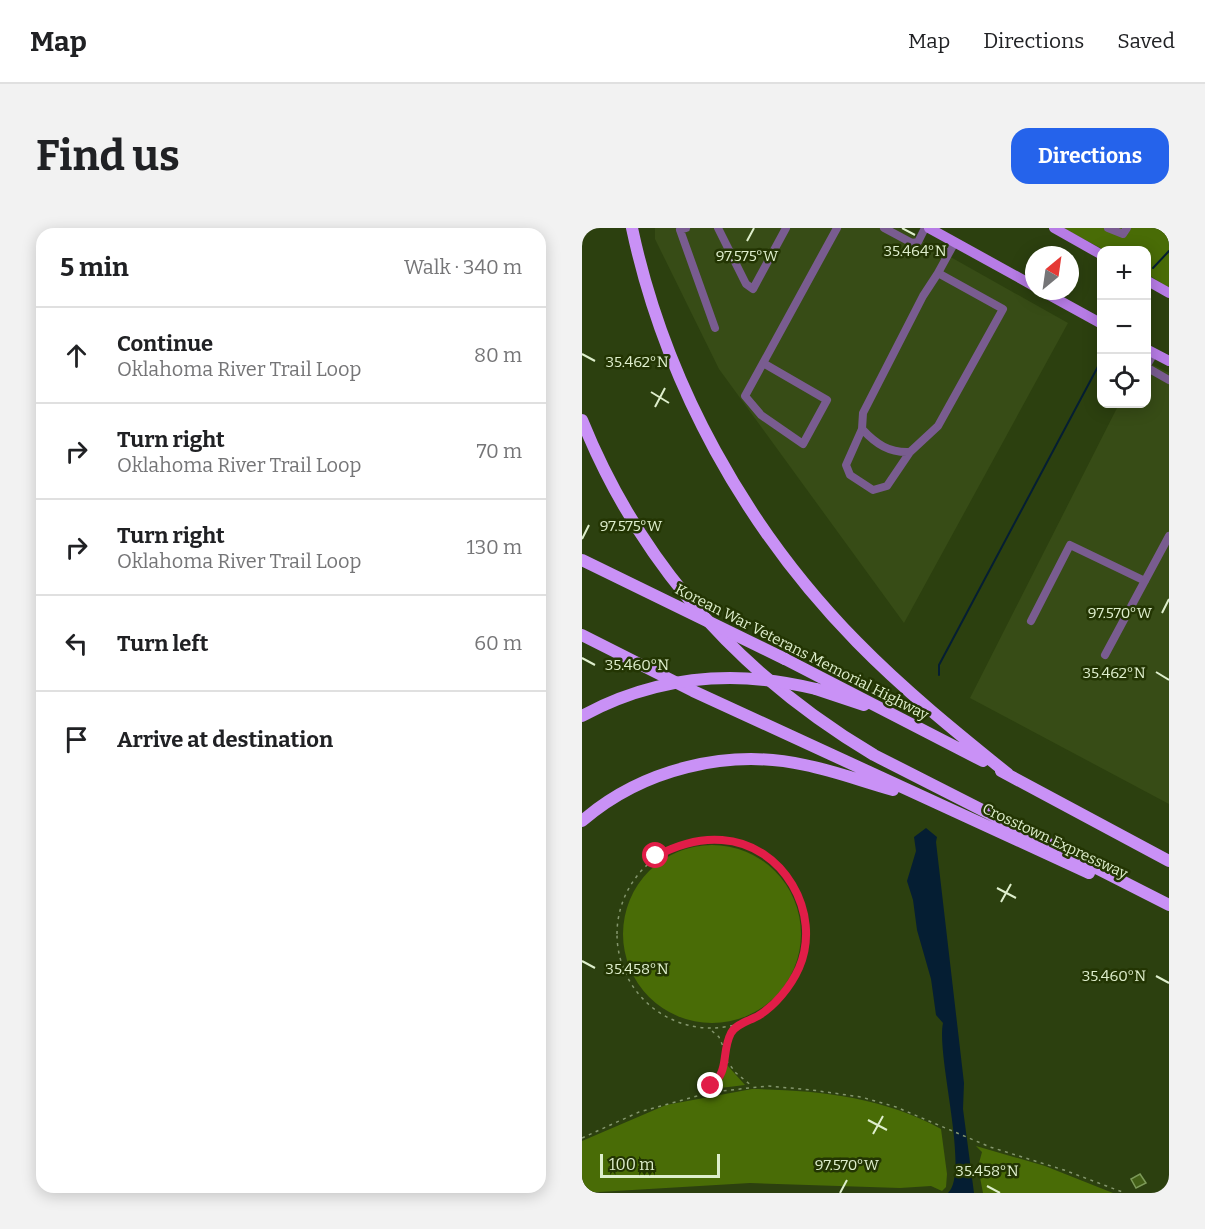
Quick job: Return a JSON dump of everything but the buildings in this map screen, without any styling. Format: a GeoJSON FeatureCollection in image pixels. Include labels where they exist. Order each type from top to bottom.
{"type":"FeatureCollection","features":[{"type":"Feature","properties":{"kind":"highway"},"geometry":{"type":"LineString","coordinates":[[632,228],[657,318],[683,384],[720,458],[764,529],[802,581],[857,643],[917,699],[1008,774],[1169,861]]}},
{"type":"Feature","properties":{"kind":"highway"},"geometry":{"type":"LineString","coordinates":[[582,420],[622,502],[674,580],[718,633],[775,688],[837,733],[874,755],[1169,908]]}},
{"type":"Feature","properties":{"kind":"highway","name":"Korean War Veterans Memorial Highway"},"geometry":{"type":"LineString","coordinates":[[582,560],[785,658],[1008,774]]}},
{"type":"Feature","properties":{"kind":"highway"},"geometry":{"type":"LineString","coordinates":[[582,635],[693,691],[929,800]]}},
{"type":"Feature","properties":{"kind":"highway"},"geometry":{"type":"LineString","coordinates":[[582,716],[638,692],[697,679],[750,678],[816,689],[902,718]]}},
{"type":"Feature","properties":{"kind":"highway"},"geometry":{"type":"LineString","coordinates":[[582,820],[611,799],[649,779],[690,766],[733,760],[777,760],[805,765],[929,800]]}},
{"type":"Feature","properties":{"kind":"highway","name":"Crosstown Expressway"},"geometry":{"type":"LineString","coordinates":[[929,800],[1169,908]]}},
{"type":"Feature","properties":{"kind":"main road"},"geometry":{"type":"LineString","coordinates":[[927,228],[1025,281]]}},
{"type":"Feature","properties":{"kind":"main road"},"geometry":{"type":"LineString","coordinates":[[1054,228],[1097,253]]}},
{"type":"Feature","properties":{"kind":"main road"},"geometry":{"type":"LineString","coordinates":[[1151,283],[1169,293]]}},
{"type":"Feature","properties":{"kind":"main road"},"geometry":{"type":"LineString","coordinates":[[1058,300],[1097,322]]}},
{"type":"Feature","properties":{"kind":"main road"},"geometry":{"type":"LineString","coordinates":[[1151,352],[1169,361]]}},
{"type":"Feature","properties":{"kind":"street"},"geometry":{"type":"LineString","coordinates":[[718,228],[746,284],[753,289],[786,228]]}},
{"type":"Feature","properties":{"kind":"street"},"geometry":{"type":"LineString","coordinates":[[763,363],[827,400],[803,444],[761,415],[745,396],[763,363],[837,228]]}},
{"type":"Feature","properties":{"kind":"street"},"geometry":{"type":"LineString","coordinates":[[884,228],[912,243],[918,242],[927,228]]}},
{"type":"Feature","properties":{"kind":"street"},"geometry":{"type":"LineString","coordinates":[[1108,228],[1123,234],[1127,228]]}},
{"type":"Feature","properties":{"kind":"street"},"geometry":{"type":"LineString","coordinates":[[682,229],[715,328]]}},
{"type":"Feature","properties":{"kind":"street"},"geometry":{"type":"LineString","coordinates":[[938,273],[1003,309],[938,426],[910,452],[887,486],[873,490],[850,475],[846,465],[862,429],[863,413],[923,296],[954,242]]}},
{"type":"Feature","properties":{"kind":"street"},"geometry":{"type":"LineString","coordinates":[[1151,370],[1169,380]]}},
{"type":"Feature","properties":{"kind":"street"},"geometry":{"type":"LineString","coordinates":[[862,429],[872,440],[894,453],[910,452]]}},
{"type":"Feature","properties":{"kind":"street"},"geometry":{"type":"LineString","coordinates":[[1105,655],[1169,536]]}},
{"type":"Feature","properties":{"kind":"street"},"geometry":{"type":"LineString","coordinates":[[1031,621],[1070,545],[1145,581]]}},
{"type":"Feature","properties":{"kind":"path"},"geometry":{"type":"LineString","coordinates":[[700,1094],[720,1078],[726,1060],[719,1037],[711,1031],[677,1021],[645,1000],[627,975],[619,951],[617,930],[620,909],[627,890],[648,862],[675,847],[705,839],[734,842],[770,859],[792,883],[804,913],[805,935],[802,960],[789,986],[760,1015],[736,1026],[711,1031]]}},
{"type":"Feature","properties":{"kind":"path"},"geometry":{"type":"LineString","coordinates":[[725,1051],[736,1026]]}},
{"type":"Feature","properties":{"kind":"path"},"geometry":{"type":"LineString","coordinates":[[726,1060],[736,1073],[754,1086]]}},
{"type":"Feature","properties":{"kind":"path"},"geometry":{"type":"LineString","coordinates":[[582,1138],[639,1112],[700,1094],[754,1086],[812,1090],[861,1097],[896,1107],[978,1143],[1064,1170],[1125,1193]]}},
{"type":"Feature","properties":{"kind":"shaded area"},"geometry":{"type":"Polygon","coordinates":[[[655,228],[899,228],[1068,323],[904,623],[719,369],[655,239],[655,228]]]}},
{"type":"Feature","properties":{"kind":"shaded area"},"geometry":{"type":"Polygon","coordinates":[[[1063,228],[1169,228],[1169,288],[1151,277],[1151,246],[1097,246],[1063,228]]]}},
{"type":"Feature","properties":{"kind":"shaded area"},"geometry":{"type":"Polygon","coordinates":[[[1151,364],[1169,373],[1169,804],[970,698],[1117,408],[1151,408],[1151,364]]]}},
{"type":"Feature","properties":{"kind":"shaded area"},"geometry":{"type":"Polygon","coordinates":[[[712,845],[746,852],[775,871],[794,900],[801,934],[794,968],[775,997],[746,1016],[712,1023],[678,1016],[649,997],[630,968],[623,934],[630,900],[649,871],[678,852],[712,845]]]}},
{"type":"Feature","properties":{"kind":"shaded area"},"geometry":{"type":"Polygon","coordinates":[[[727,1065],[745,1085],[712,1089],[723,1078],[727,1065]]]}},
{"type":"Feature","properties":{"kind":"shaded area"},"geometry":{"type":"Polygon","coordinates":[[[752,1089],[801,1091],[849,1097],[896,1109],[941,1129],[947,1174],[946,1187],[942,1191],[931,1186],[900,1188],[750,1183],[582,1193],[582,1141],[666,1105],[752,1089]]]}},
{"type":"Feature","properties":{"kind":"shaded area"},"geometry":{"type":"Polygon","coordinates":[[[976,1146],[1045,1166],[1113,1193],[983,1193],[978,1167],[982,1152],[976,1146]]]}},
{"type":"Feature","properties":{"kind":"water"},"geometry":{"type":"Polygon","coordinates":[[[926,828],[937,837],[964,1083],[963,1109],[974,1193],[948,1193],[954,1181],[956,1162],[944,1061],[943,1023],[936,1015],[931,979],[917,930],[913,900],[907,881],[916,851],[914,837],[926,828]]]}},
{"type":"Feature","properties":{"kind":"waterway"},"geometry":{"type":"LineString","coordinates":[[1153,268],[1169,251]]}},
{"type":"Feature","properties":{"kind":"waterway"},"geometry":{"type":"LineString","coordinates":[[939,675],[939,665],[1097,368]]}},
{"type":"Feature","properties":{"kind":"route"},"geometry":{"type":"LineString","coordinates":[[656,856],[683,844],[705,839],[725,840],[743,845],[770,859],[782,870],[797,891],[804,913],[804,947],[799,968],[789,986],[774,1003],[760,1015],[736,1026],[725,1051],[726,1060],[722,1075],[711,1086]]}}]}
